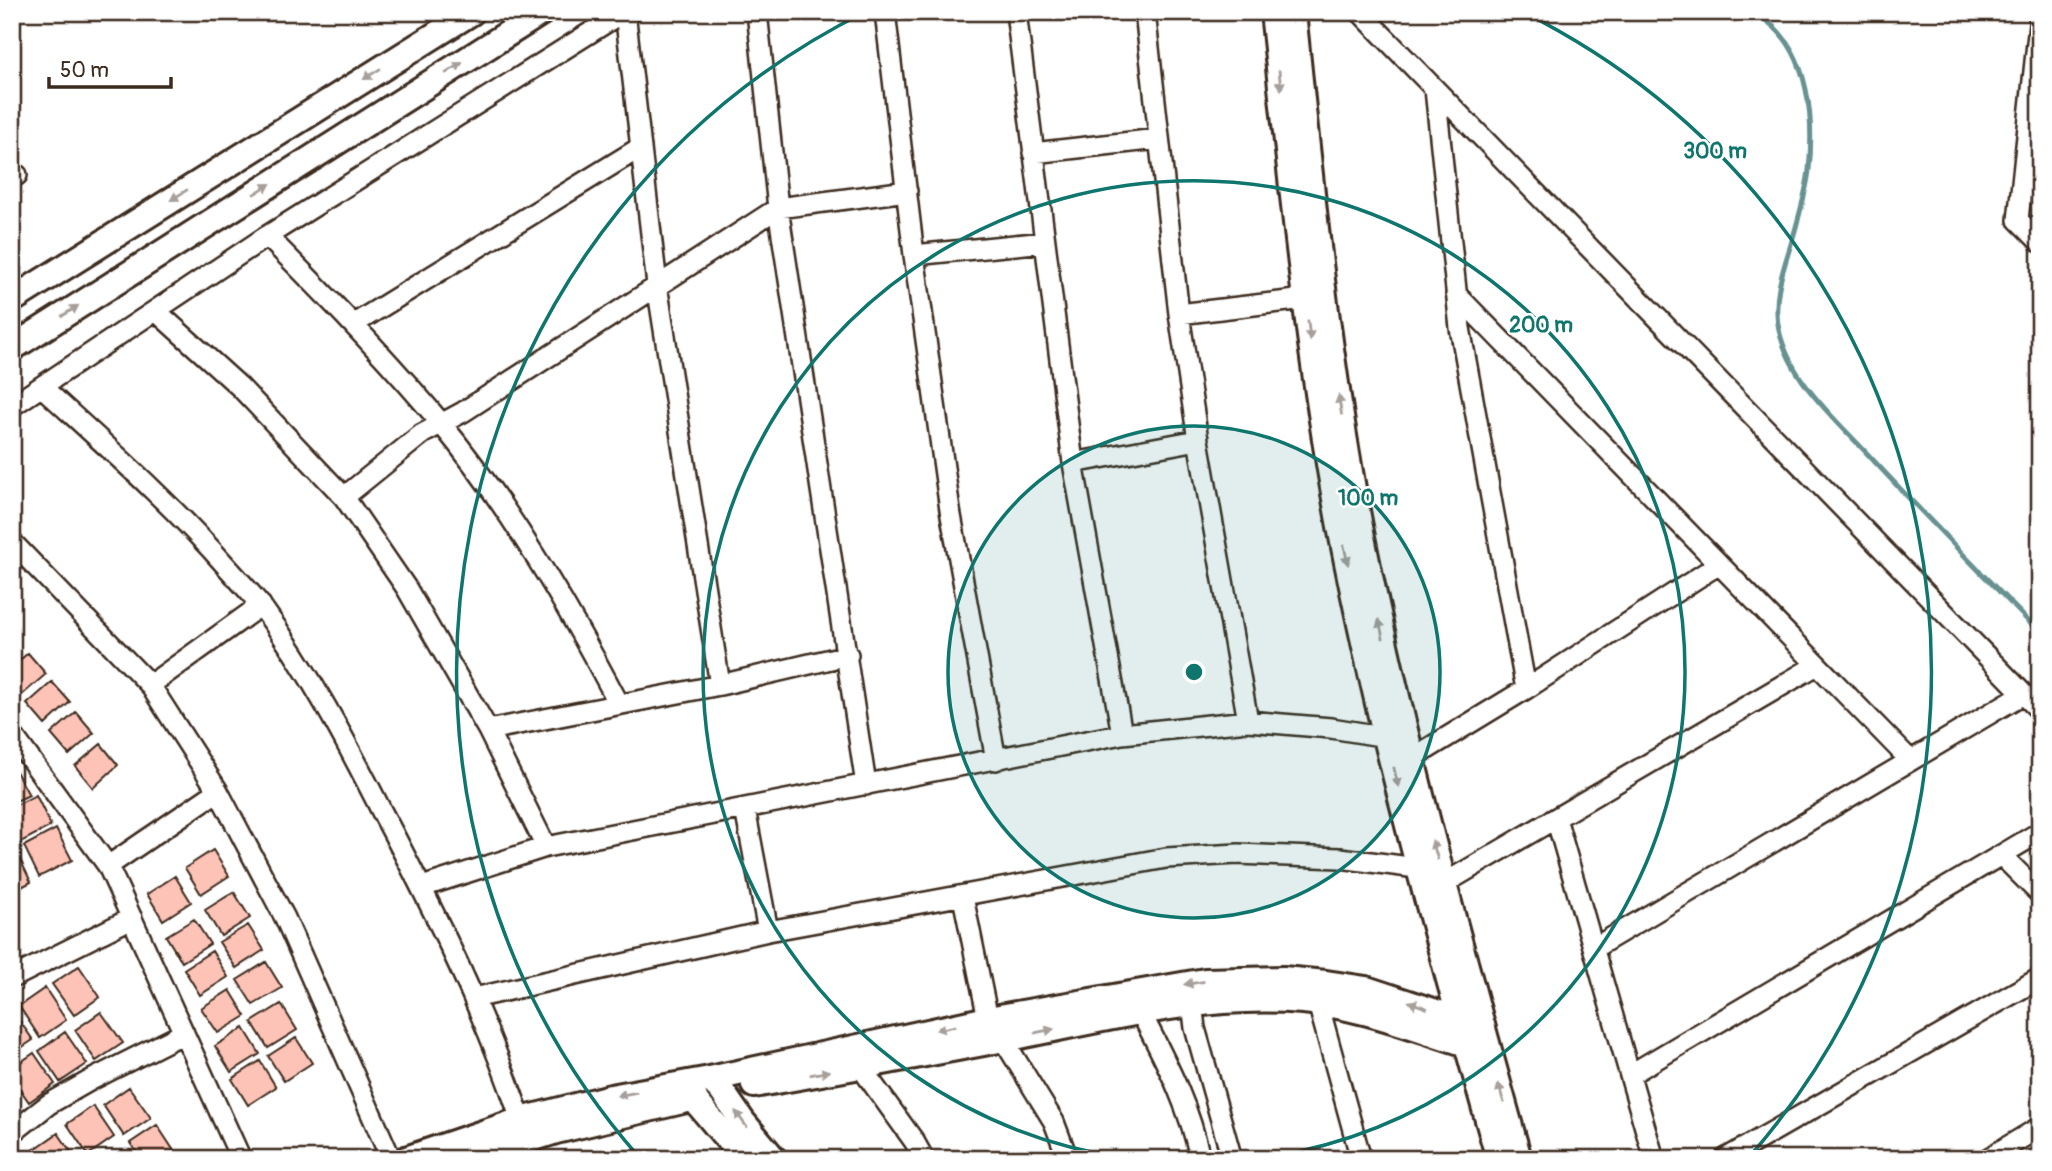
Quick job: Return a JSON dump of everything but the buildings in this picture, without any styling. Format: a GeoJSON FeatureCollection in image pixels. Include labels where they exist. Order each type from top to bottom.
{"type":"FeatureCollection","features":[{"type":"Feature","properties":{"kind":"street"},"geometry":{"type":"LineString","coordinates":[[12,300],[472,12]]}},
{"type":"Feature","properties":{"kind":"street"},"geometry":{"type":"LineString","coordinates":[[12,348],[542,12]]}},
{"type":"Feature","properties":{"kind":"street"},"geometry":{"type":"LineString","coordinates":[[12,406],[267,236],[624,12],[657,285],[720,685]]}},
{"type":"Feature","properties":{"kind":"street"},"geometry":{"type":"LineString","coordinates":[[757,12],[778,208],[866,785]]}},
{"type":"Feature","properties":{"kind":"street"},"geometry":{"type":"LineString","coordinates":[[885,12],[914,255],[950,510],[996,760]]}},
{"type":"Feature","properties":{"kind":"street"},"geometry":{"type":"LineString","coordinates":[[1016,12],[1073,463],[1122,734]]}},
{"type":"Feature","properties":{"kind":"street"},"geometry":{"type":"LineString","coordinates":[[1145,12],[1179,314],[1198,440],[1248,722]]}},
{"type":"Feature","properties":{"kind":"street"},"geometry":{"type":"LineString","coordinates":[[1273,12],[1315,381],[1377,611],[1411,759],[1445,883],[1499,1159]]}},
{"type":"Feature","properties":{"kind":"street"},"geometry":{"type":"LineString","coordinates":[[1293,12],[1356,601],[1417,868],[1519,1159]]}},
{"type":"Feature","properties":{"kind":"street"},"geometry":{"type":"LineString","coordinates":[[1360,12],[2040,711]]}},
{"type":"Feature","properties":{"kind":"street"},"geometry":{"type":"LineString","coordinates":[[2039,241],[2018,220],[2035,108],[2040,15]]}},
{"type":"Feature","properties":{"kind":"street"},"geometry":{"type":"LineString","coordinates":[[1434,89],[1460,328],[1526,689]]}},
{"type":"Feature","properties":{"kind":"street"},"geometry":{"type":"LineString","coordinates":[[1034,153],[1158,139]]}},
{"type":"Feature","properties":{"kind":"street"},"geometry":{"type":"LineString","coordinates":[[354,324],[641,147]]}},
{"type":"Feature","properties":{"kind":"street"},"geometry":{"type":"LineString","coordinates":[[344,497],[422,434],[463,412],[778,208],[907,191]]}},
{"type":"Feature","properties":{"kind":"street"},"geometry":{"type":"LineString","coordinates":[[267,236],[354,324],[441,424],[552,583],[619,704]]}},
{"type":"Feature","properties":{"kind":"street"},"geometry":{"type":"LineString","coordinates":[[914,255],[1045,243]]}},
{"type":"Feature","properties":{"kind":"street"},"geometry":{"type":"LineString","coordinates":[[97,246],[117,280]]}},
{"type":"Feature","properties":{"kind":"street"},"geometry":{"type":"LineString","coordinates":[[1456,294],[1910,760]]}},
{"type":"Feature","properties":{"kind":"street"},"geometry":{"type":"LineString","coordinates":[[1179,314],[1305,299]]}},
{"type":"Feature","properties":{"kind":"street"},"geometry":{"type":"LineString","coordinates":[[156,311],[240,387],[344,497],[407,589],[488,730],[546,847]]}},
{"type":"Feature","properties":{"kind":"street"},"geometry":{"type":"LineString","coordinates":[[42,387],[192,527],[261,606],[301,664],[338,726],[422,887],[474,998],[521,1120]]}},
{"type":"Feature","properties":{"kind":"street"},"geometry":{"type":"LineString","coordinates":[[1073,463],[1198,440]]}},
{"type":"Feature","properties":{"kind":"street"},"geometry":{"type":"LineString","coordinates":[[13,544],[150,685],[218,791],[285,918],[391,1159]]}},
{"type":"Feature","properties":{"kind":"street"},"geometry":{"type":"LineString","coordinates":[[1411,759],[1526,689],[1719,564]]}},
{"type":"Feature","properties":{"kind":"street"},"geometry":{"type":"LineString","coordinates":[[150,685],[261,606]]}},
{"type":"Feature","properties":{"kind":"street"},"geometry":{"type":"LineString","coordinates":[[488,730],[720,685],[848,655]]}},
{"type":"Feature","properties":{"kind":"street"},"geometry":{"type":"LineString","coordinates":[[1445,883],[1817,665]]}},
{"type":"Feature","properties":{"kind":"street"},"geometry":{"type":"LineString","coordinates":[[1594,948],[2023,694]]}},
{"type":"Feature","properties":{"kind":"street"},"geometry":{"type":"LineString","coordinates":[[422,887],[546,847],[1122,734],[1248,722],[1331,728],[1387,737]]}},
{"type":"Feature","properties":{"kind":"street"},"geometry":{"type":"LineString","coordinates":[[12,734],[108,866],[184,1033],[232,1155]]}},
{"type":"Feature","properties":{"kind":"street"},"geometry":{"type":"LineString","coordinates":[[108,866],[218,791]]}},
{"type":"Feature","properties":{"kind":"street"},"geometry":{"type":"LineString","coordinates":[[746,809],[768,931]]}},
{"type":"Feature","properties":{"kind":"street"},"geometry":{"type":"LineString","coordinates":[[1556,818],[1654,1159]]}},
{"type":"Feature","properties":{"kind":"street"},"geometry":{"type":"LineString","coordinates":[[1631,1074],[2040,832]]}},
{"type":"Feature","properties":{"kind":"street"},"geometry":{"type":"LineString","coordinates":[[474,998],[768,931],[1166,858],[1238,854],[1340,858],[1417,868]]}},
{"type":"Feature","properties":{"kind":"street"},"geometry":{"type":"LineString","coordinates":[[2001,855],[2040,894]]}},
{"type":"Feature","properties":{"kind":"street"},"geometry":{"type":"LineString","coordinates":[[963,897],[996,1029],[1054,1122],[1068,1159]]}},
{"type":"Feature","properties":{"kind":"street"},"geometry":{"type":"LineString","coordinates":[[15,971],[132,918]]}},
{"type":"Feature","properties":{"kind":"street"},"geometry":{"type":"LineString","coordinates":[[1725,1159],[2040,978]]}},
{"type":"Feature","properties":{"kind":"street"},"geometry":{"type":"LineString","coordinates":[[469,1159],[689,1091],[996,1029],[1205,981],[1294,980],[1366,989],[1411,1002],[1475,1036]]}},
{"type":"Feature","properties":{"kind":"street"},"geometry":{"type":"LineString","coordinates":[[716,1085],[860,1066],[996,1029],[1239,999],[1318,1003],[1475,1036]]}},
{"type":"Feature","properties":{"kind":"street"},"geometry":{"type":"LineString","coordinates":[[1192,1003],[1195,1028],[1232,1159]]}},
{"type":"Feature","properties":{"kind":"street"},"geometry":{"type":"LineString","coordinates":[[1318,1003],[1362,1159]]}},
{"type":"Feature","properties":{"kind":"street"},"geometry":{"type":"LineString","coordinates":[[1140,1011],[1175,1082],[1198,1145],[1200,1159]]}},
{"type":"Feature","properties":{"kind":"street"},"geometry":{"type":"LineString","coordinates":[[12,1133],[49,1104],[184,1033]]}},
{"type":"Feature","properties":{"kind":"street"},"geometry":{"type":"LineString","coordinates":[[860,1066],[924,1159]]}},
{"type":"Feature","properties":{"kind":"street"},"geometry":{"type":"LineString","coordinates":[[716,1085],[774,1159]]}},
{"type":"Feature","properties":{"kind":"street"},"geometry":{"type":"LineString","coordinates":[[406,1159],[521,1120],[611,1097],[689,1091]]}},
{"type":"Feature","properties":{"kind":"street"},"geometry":{"type":"LineString","coordinates":[[689,1091],[744,1159]]}},
{"type":"Feature","properties":{"kind":"street"},"geometry":{"type":"LineString","coordinates":[[1987,1159],[2040,1127]]}},
{"type":"Feature","properties":{"kind":"waterway"},"geometry":{"type":"LineString","coordinates":[[1750,12],[1768,22],[1793,52],[1801,70],[1809,111],[1811,131],[1808,177],[1778,290],[1777,316],[1785,349],[1818,401],[2040,633]]}}]}
